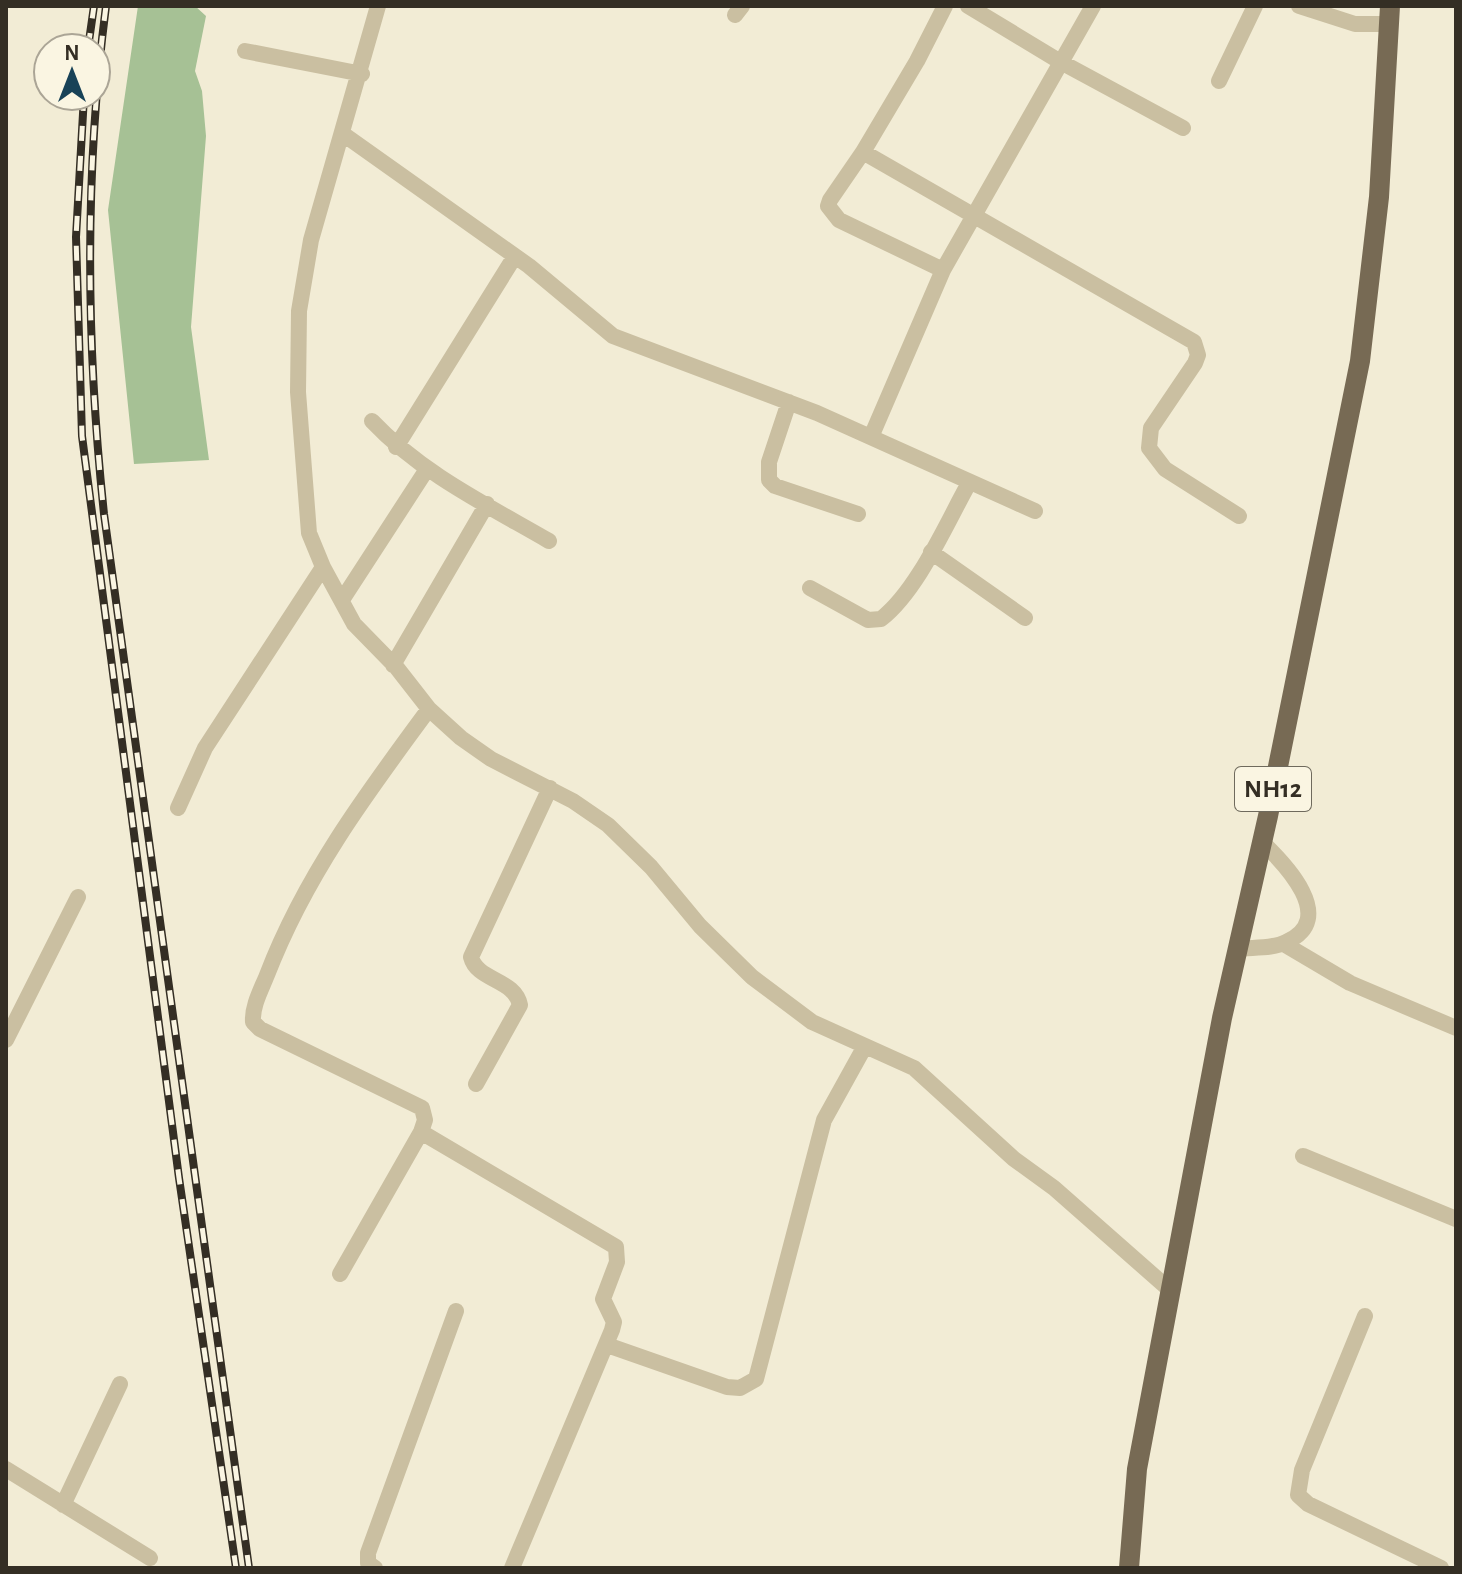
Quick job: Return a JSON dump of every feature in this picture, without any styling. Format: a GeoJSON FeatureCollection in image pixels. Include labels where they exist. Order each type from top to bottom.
{"type":"FeatureCollection","features":[{"type":"Feature","properties":{"kind":"main road","name":"NH12"},"geometry":{"type":"LineString","coordinates":[[1129,1568],[1137,1469],[1171,1291],[1237,949],[1262,842],[1360,361],[1379,197],[1389,15]]}},
{"type":"Feature","properties":{"kind":"street"},"geometry":{"type":"LineString","coordinates":[[378,6],[362,74],[311,240],[299,311],[298,392],[313,547],[354,624],[429,709],[491,759],[550,788],[608,825],[651,867],[700,926],[752,977],[812,1022],[914,1068],[1014,1159],[1064,1196],[1171,1291]]}},
{"type":"Feature","properties":{"kind":"street"},"geometry":{"type":"LineString","coordinates":[[943,270],[839,220],[831,212],[830,200],[863,152],[917,61],[945,6]]}},
{"type":"Feature","properties":{"kind":"street"},"geometry":{"type":"LineString","coordinates":[[968,6],[1059,61],[1183,128]]}},
{"type":"Feature","properties":{"kind":"street"},"geometry":{"type":"LineString","coordinates":[[871,437],[943,270],[1093,6]]}},
{"type":"Feature","properties":{"kind":"street"},"geometry":{"type":"LineString","coordinates":[[1219,81],[1255,6]]}},
{"type":"Feature","properties":{"kind":"street"},"geometry":{"type":"LineString","coordinates":[[1299,6],[1355,24],[1389,15]]}},
{"type":"Feature","properties":{"kind":"street"},"geometry":{"type":"LineString","coordinates":[[245,51],[362,74]]}},
{"type":"Feature","properties":{"kind":"street"},"geometry":{"type":"LineString","coordinates":[[343,134],[515,256],[613,336],[789,402],[1035,511]]}},
{"type":"Feature","properties":{"kind":"street"},"geometry":{"type":"LineString","coordinates":[[863,152],[1194,342],[1198,355],[1195,363],[1151,428],[1149,448],[1165,469],[1239,516]]}},
{"type":"Feature","properties":{"kind":"street"},"geometry":{"type":"LineString","coordinates":[[396,447],[515,256]]}},
{"type":"Feature","properties":{"kind":"street"},"geometry":{"type":"LineString","coordinates":[[789,402],[769,462],[769,480],[775,486],[858,514]]}},
{"type":"Feature","properties":{"kind":"street"},"geometry":{"type":"LineString","coordinates":[[372,421],[396,447],[427,469],[549,541]]}},
{"type":"Feature","properties":{"kind":"street"},"geometry":{"type":"LineString","coordinates":[[342,600],[427,469]]}},
{"type":"Feature","properties":{"kind":"street"},"geometry":{"type":"LineString","coordinates":[[810,588],[868,620],[881,619],[899,600],[931,552],[969,483]]}},
{"type":"Feature","properties":{"kind":"street"},"geometry":{"type":"LineString","coordinates":[[393,665],[487,504]]}},
{"type":"Feature","properties":{"kind":"street"},"geometry":{"type":"LineString","coordinates":[[931,552],[1025,618]]}},
{"type":"Feature","properties":{"kind":"street"},"geometry":{"type":"LineString","coordinates":[[178,808],[205,748],[323,567]]}},
{"type":"Feature","properties":{"kind":"street"},"geometry":{"type":"LineString","coordinates":[[340,1274],[421,1132],[425,1120],[422,1108],[260,1029],[252,1015],[279,942],[311,880],[351,813],[429,709]]}},
{"type":"Feature","properties":{"kind":"street"},"geometry":{"type":"LineString","coordinates":[[476,1084],[520,1005],[514,990],[482,972],[471,957],[550,788]]}},
{"type":"Feature","properties":{"kind":"street"},"geometry":{"type":"LineString","coordinates":[[1237,949],[1284,944],[1295,938],[1304,924],[1306,901],[1292,870],[1262,842]]}},
{"type":"Feature","properties":{"kind":"street"},"geometry":{"type":"LineString","coordinates":[[6,1040],[78,897]]}},
{"type":"Feature","properties":{"kind":"street"},"geometry":{"type":"LineString","coordinates":[[1284,944],[1350,983],[1456,1028]]}},
{"type":"Feature","properties":{"kind":"street"},"geometry":{"type":"LineString","coordinates":[[607,1345],[727,1387],[740,1388],[756,1379],[824,1120],[865,1046]]}},
{"type":"Feature","properties":{"kind":"street"},"geometry":{"type":"LineString","coordinates":[[421,1132],[616,1247],[617,1262],[603,1299],[614,1322],[607,1345],[512,1568]]}},
{"type":"Feature","properties":{"kind":"street"},"geometry":{"type":"LineString","coordinates":[[1303,1156],[1456,1219]]}},
{"type":"Feature","properties":{"kind":"street"},"geometry":{"type":"LineString","coordinates":[[375,1568],[368,1563],[368,1553],[456,1311]]}},
{"type":"Feature","properties":{"kind":"street"},"geometry":{"type":"LineString","coordinates":[[1365,1316],[1302,1470],[1298,1495],[1308,1504],[1441,1568]]}},
{"type":"Feature","properties":{"kind":"street"},"geometry":{"type":"LineString","coordinates":[[63,1505],[120,1384]]}},
{"type":"Feature","properties":{"kind":"street"},"geometry":{"type":"LineString","coordinates":[[6,1469],[150,1558]]}},
{"type":"Feature","properties":{"kind":"green space"},"geometry":{"type":"Polygon","coordinates":[[[138,6],[195,6],[206,16],[195,71],[202,91],[206,136],[191,327],[209,460],[134,464],[108,210],[138,6]]]}},
{"type":"Feature","properties":{"kind":"railway"},"geometry":{"type":"LineString","coordinates":[[90,32],[94,6]]}},
{"type":"Feature","properties":{"kind":"railway"},"geometry":{"type":"LineString","coordinates":[[106,6],[91,197],[91,323],[98,450],[104,514],[249,1568]]}},
{"type":"Feature","properties":{"kind":"railway"},"geometry":{"type":"LineString","coordinates":[[83,112],[76,237],[82,436],[179,1178],[236,1568]]}}]}
